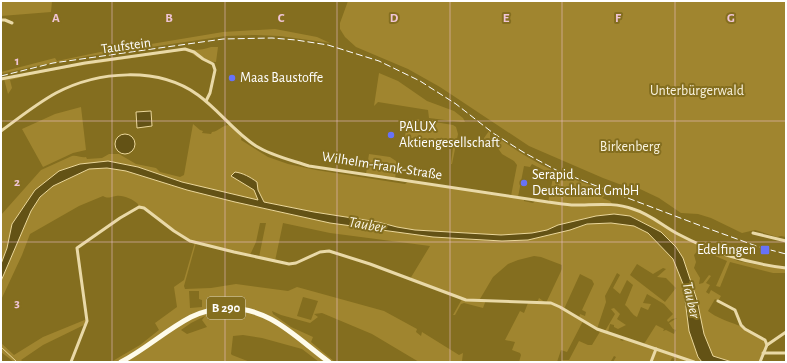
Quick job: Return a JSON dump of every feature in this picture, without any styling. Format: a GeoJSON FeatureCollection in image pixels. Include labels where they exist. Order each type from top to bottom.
{"type":"FeatureCollection","features":[{"type":"Feature","properties":{"kind":"main road","name":"B 290"},"geometry":{"type":"LineString","coordinates":[[122,362],[191,317],[212,310],[228,308],[251,310],[263,314],[282,325],[329,362]]}},
{"type":"Feature","properties":{"kind":"street"},"geometry":{"type":"LineString","coordinates":[[1,20],[6,20],[12,23]]}},
{"type":"Feature","properties":{"kind":"street","name":"Taufstein"},"geometry":{"type":"LineString","coordinates":[[1,79],[84,63],[185,50],[194,52],[214,66],[215,70],[210,93],[206,101]]}},
{"type":"Feature","properties":{"kind":"street","name":"Wilhelm-Frank-Straße"},"geometry":{"type":"LineString","coordinates":[[1,131],[44,100],[56,93],[84,82],[106,77],[129,76],[160,79],[184,87],[206,101],[254,145],[276,156],[309,166],[555,203],[573,205],[608,204],[626,207],[646,214],[676,233],[708,249],[746,262],[786,268]]}},
{"type":"Feature","properties":{"kind":"street"},"geometry":{"type":"LineString","coordinates":[[71,362],[87,321],[77,251],[78,247],[120,218],[139,207],[144,208],[174,231],[190,241],[289,264],[296,264],[326,251],[335,252],[466,300],[556,305],[597,329],[694,362]]}},
{"type":"Feature","properties":{"kind":"street"},"geometry":{"type":"LineString","coordinates":[[753,233],[786,241]]}},
{"type":"Feature","properties":{"kind":"street"},"geometry":{"type":"LineString","coordinates":[[718,301],[735,310],[741,325],[745,329],[765,340],[767,345]]}},
{"type":"Feature","properties":{"kind":"street"},"geometry":{"type":"LineString","coordinates":[[760,362],[767,345],[786,332]]}},
{"type":"Feature","properties":{"kind":"street"},"geometry":{"type":"LineString","coordinates":[[651,362],[656,349]]}},
{"type":"Feature","properties":{"kind":"street"},"geometry":{"type":"LineString","coordinates":[[763,353],[786,353]]}},
{"type":"Feature","properties":{"kind":"green space"},"geometry":{"type":"Polygon","coordinates":[[[1,1],[52,1],[51,12],[1,16],[1,1]]]}},
{"type":"Feature","properties":{"kind":"green space","name":"Unterbürgerwald"},"geometry":{"type":"Polygon","coordinates":[[[348,1],[786,1],[786,237],[777,237],[755,230],[742,233],[711,218],[698,214],[681,213],[659,198],[640,189],[603,178],[529,146],[440,87],[408,69],[356,47],[345,37],[340,29],[340,23],[348,1]]]}},
{"type":"Feature","properties":{"kind":"green space"},"geometry":{"type":"Polygon","coordinates":[[[275,29],[317,37],[330,43],[280,36],[226,36],[83,57],[1,74],[1,72],[55,58],[57,61],[105,51],[124,50],[139,46],[223,32],[275,29]]]}},
{"type":"Feature","properties":{"kind":"green space"},"geometry":{"type":"Polygon","coordinates":[[[218,47],[216,62],[203,60],[185,50],[97,63],[53,70],[10,80],[12,88],[8,94],[4,79],[85,63],[185,49],[198,50],[218,47]]]}},
{"type":"Feature","properties":{"kind":"green space"},"geometry":{"type":"Polygon","coordinates":[[[379,73],[398,81],[427,101],[454,111],[463,118],[465,122],[429,118],[428,110],[378,102],[374,106],[379,73]]]}},
{"type":"Feature","properties":{"kind":"green space"},"geometry":{"type":"Polygon","coordinates":[[[81,107],[86,150],[73,153],[43,167],[22,129],[55,114],[81,107]]]}},
{"type":"Feature","properties":{"kind":"green space"},"geometry":{"type":"Polygon","coordinates":[[[416,119],[453,125],[456,127],[458,134],[452,164],[453,147],[404,140],[406,131],[419,133],[420,129],[425,130],[427,123],[424,121],[416,121],[416,119]]]}},
{"type":"Feature","properties":{"kind":"green space"},"geometry":{"type":"Polygon","coordinates":[[[193,124],[203,131],[202,133],[211,134],[212,132],[230,125],[242,135],[241,140],[268,157],[288,164],[405,184],[409,181],[511,196],[517,165],[514,161],[502,154],[495,144],[485,144],[484,138],[489,131],[490,138],[496,141],[501,140],[525,156],[550,169],[576,180],[604,189],[607,194],[602,198],[610,201],[613,205],[634,209],[676,233],[738,261],[786,269],[786,273],[773,273],[730,262],[720,287],[716,286],[727,261],[699,249],[694,255],[696,262],[694,268],[700,278],[699,284],[703,283],[709,275],[711,276],[706,283],[710,285],[706,292],[709,294],[711,290],[721,296],[718,301],[715,299],[708,311],[720,318],[754,332],[764,340],[767,345],[760,362],[732,362],[713,356],[704,334],[697,300],[683,258],[676,247],[661,232],[631,216],[614,214],[596,216],[532,233],[501,235],[415,230],[264,202],[258,190],[258,184],[235,172],[231,176],[254,190],[258,201],[182,182],[138,167],[108,161],[35,190],[12,224],[7,248],[1,264],[1,215],[41,170],[72,156],[86,157],[87,159],[102,158],[109,154],[119,154],[136,164],[156,168],[160,172],[180,177],[184,175],[193,124]],[[532,164],[530,167],[524,166],[518,197],[524,198],[524,201],[533,203],[536,200],[548,202],[553,178],[557,177],[532,164]]]}},
{"type":"Feature","properties":{"kind":"green space"},"geometry":{"type":"Polygon","coordinates":[[[369,154],[390,157],[396,161],[395,179],[366,174],[369,154]]]}},
{"type":"Feature","properties":{"kind":"green space"},"geometry":{"type":"Polygon","coordinates":[[[107,168],[126,171],[187,190],[330,223],[433,237],[502,241],[528,240],[570,230],[587,224],[611,223],[634,226],[648,233],[673,259],[683,284],[685,306],[698,357],[702,362],[687,360],[686,362],[673,362],[675,359],[672,358],[670,362],[613,362],[564,362],[561,360],[569,360],[579,341],[592,345],[601,330],[605,331],[615,314],[611,309],[614,308],[620,314],[617,319],[626,325],[618,329],[614,327],[614,325],[610,324],[608,332],[622,337],[620,340],[623,341],[625,338],[644,344],[656,325],[664,329],[663,331],[666,330],[674,334],[676,330],[673,329],[669,323],[677,318],[668,322],[667,320],[673,314],[664,304],[647,294],[643,303],[651,304],[648,310],[641,307],[637,317],[632,313],[625,305],[633,285],[627,280],[620,294],[613,288],[620,275],[617,273],[605,296],[606,302],[597,329],[583,321],[567,352],[561,350],[557,362],[519,362],[521,355],[520,353],[512,350],[515,342],[505,340],[520,311],[524,313],[528,303],[537,303],[539,298],[546,303],[562,269],[562,265],[534,256],[508,264],[493,277],[480,299],[486,300],[483,308],[464,303],[461,304],[455,315],[453,315],[462,299],[410,279],[430,246],[330,233],[283,223],[275,261],[259,257],[266,223],[260,223],[256,242],[250,255],[196,243],[184,286],[185,289],[211,288],[236,284],[288,291],[297,287],[384,311],[417,329],[416,332],[421,336],[422,332],[459,355],[463,353],[462,361],[419,362],[372,334],[322,313],[314,314],[318,317],[310,323],[272,311],[273,314],[291,327],[313,337],[311,342],[335,362],[319,362],[302,349],[262,338],[243,335],[233,336],[231,354],[250,362],[111,362],[140,345],[159,330],[155,323],[177,307],[174,287],[184,280],[195,242],[190,241],[144,208],[139,207],[138,204],[131,199],[122,196],[108,198],[103,196],[79,206],[30,234],[1,300],[1,281],[31,211],[40,197],[53,186],[89,169],[107,168]],[[637,264],[630,275],[665,302],[676,288],[666,278],[657,277],[666,269],[663,268],[653,274],[637,264]],[[580,274],[564,309],[579,318],[580,314],[585,316],[586,312],[582,310],[594,284],[592,280],[580,274]],[[189,291],[190,308],[202,307],[202,300],[199,299],[199,291],[189,291]],[[303,297],[297,316],[311,320],[318,301],[303,297]],[[205,316],[191,323],[181,330],[187,334],[207,327],[202,320],[205,316]],[[614,356],[611,361],[613,362],[616,357],[614,356]]]}},
{"type":"Feature","properties":{"kind":"green space"},"geometry":{"type":"Polygon","coordinates":[[[87,319],[86,324],[43,345],[21,360],[23,362],[14,362],[1,352],[1,343],[14,355],[43,337],[87,319]]]}},
{"type":"Feature","properties":{"kind":"water"},"geometry":{"type":"Polygon","coordinates":[[[151,111],[152,126],[137,128],[136,112],[151,111]]]}},
{"type":"Feature","properties":{"kind":"water"},"geometry":{"type":"Polygon","coordinates":[[[125,134],[132,137],[135,144],[132,151],[125,154],[118,151],[115,144],[118,137],[125,134]]]}},
{"type":"Feature","properties":{"kind":"water","name":"Tauber"},"geometry":{"type":"Polygon","coordinates":[[[108,161],[138,167],[182,182],[258,200],[254,190],[231,176],[235,172],[257,182],[258,190],[264,202],[415,230],[501,235],[532,233],[596,216],[614,214],[630,216],[661,232],[676,247],[683,258],[697,300],[704,334],[713,356],[732,362],[702,362],[698,357],[689,331],[683,284],[673,259],[648,233],[634,226],[611,223],[587,224],[570,230],[528,240],[502,241],[433,237],[330,223],[187,190],[126,171],[107,168],[89,169],[53,186],[40,197],[31,211],[1,281],[1,264],[7,248],[12,224],[35,190],[59,171],[80,164],[108,161]]]}},
{"type":"Feature","properties":{"kind":"waterway"},"geometry":{"type":"LineString","coordinates":[[1,347],[17,362]]}},
{"type":"Feature","properties":{"kind":"railway"},"geometry":{"type":"LineString","coordinates":[[1,76],[53,63],[223,39],[272,38],[328,45],[379,61],[420,81],[456,104],[493,133],[556,170],[704,227],[759,247],[786,254]]}},
{"type":"Feature","properties":{"kind":"place","name":"Maas Baustoffe"},"geometry":{"type":"Point","coordinates":[232,78]}},
{"type":"Feature","properties":{"kind":"place","name":"PALUX Aktiengesellschaft"},"geometry":{"type":"Point","coordinates":[391,135]}},
{"type":"Feature","properties":{"kind":"place","name":"Serapid Deutschland GmbH"},"geometry":{"type":"Point","coordinates":[524,183]}},
{"type":"Feature","properties":{"kind":"place","name":"Edelfingen"},"geometry":{"type":"Point","coordinates":[765,250]}},
{"type":"Feature","properties":{"kind":"park label","name":"Birkenberg"},"geometry":{"type":"Point","coordinates":[630,147]}}]}
